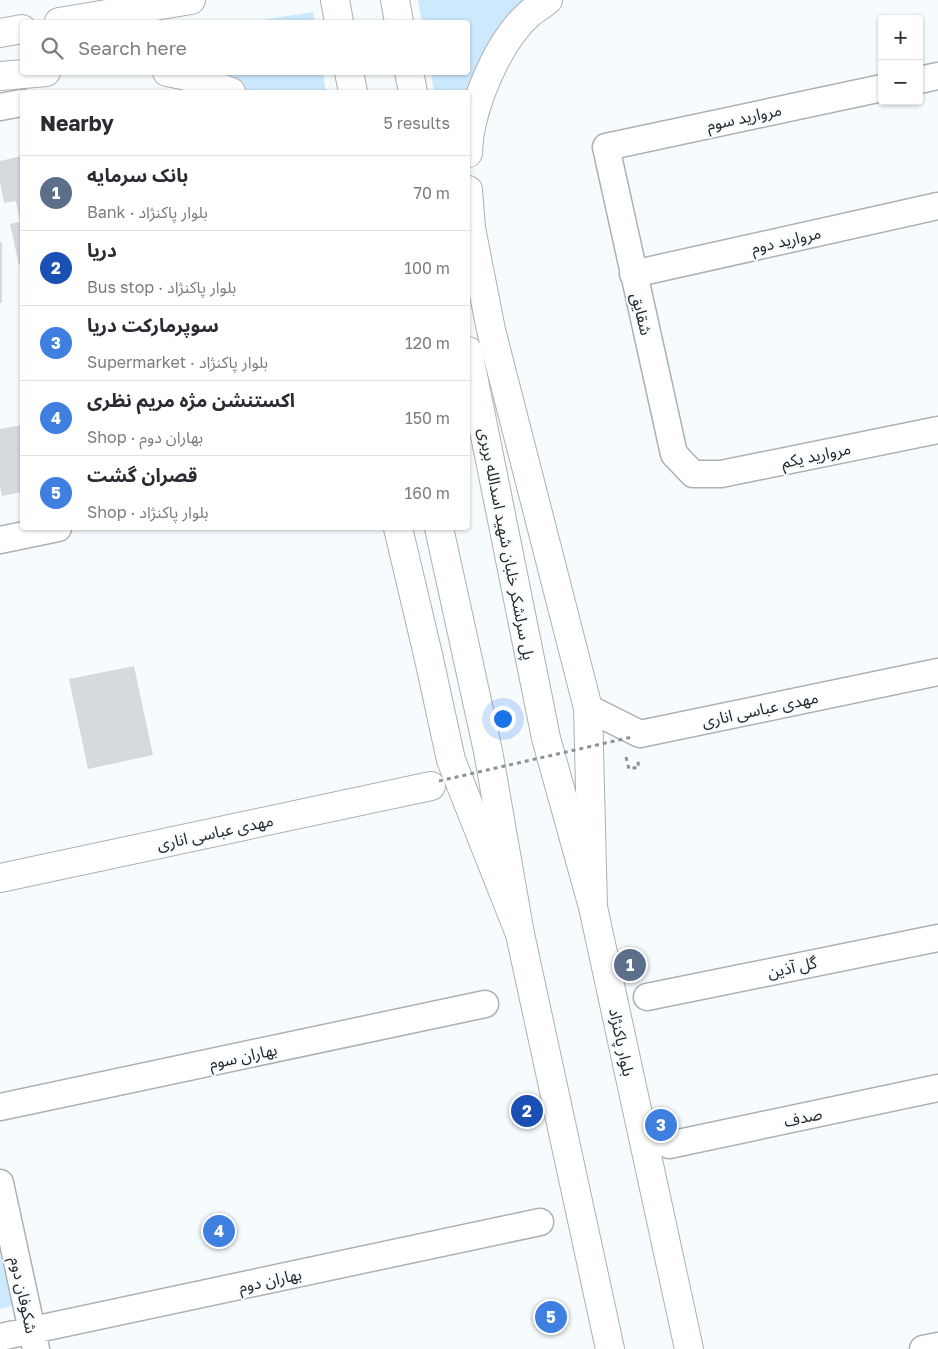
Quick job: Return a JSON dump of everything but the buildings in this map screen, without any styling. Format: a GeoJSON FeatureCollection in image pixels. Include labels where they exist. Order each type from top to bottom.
{"type":"FeatureCollection","features":[{"type":"Feature","properties":{"kind":"main road"},"geometry":{"type":"LineString","coordinates":[[71,20],[191,0]]}},
{"type":"Feature","properties":{"kind":"main road"},"geometry":{"type":"LineString","coordinates":[[335,0],[339,20]]}},
{"type":"Feature","properties":{"kind":"main road"},"geometry":{"type":"LineString","coordinates":[[395,0],[399,20]]}},
{"type":"Feature","properties":{"kind":"main road"},"geometry":{"type":"LineString","coordinates":[[470,138],[473,115],[486,80],[504,45],[528,15],[548,0]]}},
{"type":"Feature","properties":{"kind":"main road"},"geometry":{"type":"LineString","coordinates":[[0,33],[20,29]]}},
{"type":"Feature","properties":{"kind":"main road"},"geometry":{"type":"LineString","coordinates":[[0,76],[20,74]]}},
{"type":"Feature","properties":{"kind":"main road"},"geometry":{"type":"LineString","coordinates":[[182,75],[226,90]]}},
{"type":"Feature","properties":{"kind":"main road"},"geometry":{"type":"LineString","coordinates":[[410,75],[413,90]]}},
{"type":"Feature","properties":{"kind":"main road"},"geometry":{"type":"LineString","coordinates":[[470,215],[491,330],[588,708],[593,907]]}},
{"type":"Feature","properties":{"kind":"main road","name":"پل سرلشکر خلبان شهید اسدالله بربری"},"geometry":{"type":"LineString","coordinates":[[470,361],[546,738]]}},
{"type":"Feature","properties":{"kind":"main road"},"geometry":{"type":"LineString","coordinates":[[398,530],[451,760],[520,934]]}},
{"type":"Feature","properties":{"kind":"main road"},"geometry":{"type":"LineString","coordinates":[[439,530],[488,751],[520,934],[610,1349]]}},
{"type":"Feature","properties":{"kind":"main road","name":"بلوار پاکنژاد"},"geometry":{"type":"LineString","coordinates":[[546,738],[593,907],[689,1349]]}},
{"type":"Feature","properties":{"kind":"main road","name":"مهدی عباسی اناری"},"geometry":{"type":"LineString","coordinates":[[0,878],[435,783]]}},
{"type":"Feature","properties":{"kind":"street"},"geometry":{"type":"LineString","coordinates":[[923,79],[938,76]]}},
{"type":"Feature","properties":{"kind":"street","name":"مروارید سوم"},"geometry":{"type":"LineString","coordinates":[[606,147],[878,89]]}},
{"type":"Feature","properties":{"kind":"street"},"geometry":{"type":"LineString","coordinates":[[0,107],[20,103]]}},
{"type":"Feature","properties":{"kind":"street","name":"شقایق"},"geometry":{"type":"LineString","coordinates":[[606,147],[674,454],[693,474]]}},
{"type":"Feature","properties":{"kind":"street","name":"مروارید دوم"},"geometry":{"type":"LineString","coordinates":[[633,274],[938,206]]}},
{"type":"Feature","properties":{"kind":"street","name":"مروارید یکم"},"geometry":{"type":"LineString","coordinates":[[693,474],[722,474],[938,430]]}},
{"type":"Feature","properties":{"kind":"street"},"geometry":{"type":"LineString","coordinates":[[0,540],[48,530]]}},
{"type":"Feature","properties":{"kind":"street","name":"مهدی عباسی اناری"},"geometry":{"type":"LineString","coordinates":[[636,735],[938,672]]}},
{"type":"Feature","properties":{"kind":"street"},"geometry":{"type":"LineString","coordinates":[[588,708],[636,735]]}},
{"type":"Feature","properties":{"kind":"street","name":"گل آذین"},"geometry":{"type":"LineString","coordinates":[[647,997],[938,938]]}},
{"type":"Feature","properties":{"kind":"street","name":"بهاران سوم"},"geometry":{"type":"LineString","coordinates":[[0,1107],[485,1004]]}},
{"type":"Feature","properties":{"kind":"street","name":"صدف"},"geometry":{"type":"LineString","coordinates":[[669,1145],[938,1088]]}},
{"type":"Feature","properties":{"kind":"street","name":"شکوفان دوم"},"geometry":{"type":"LineString","coordinates":[[0,1183],[34,1340]]}},
{"type":"Feature","properties":{"kind":"street","name":"بهاران دوم"},"geometry":{"type":"LineString","coordinates":[[0,1337],[34,1340],[540,1222]]}},
{"type":"Feature","properties":{"kind":"street"},"geometry":{"type":"LineString","coordinates":[[923,1349],[938,1346]]}},
{"type":"Feature","properties":{"kind":"path"},"geometry":{"type":"LineString","coordinates":[[435,783],[636,735]]}},
{"type":"Feature","properties":{"kind":"shaded area"},"geometry":{"type":"Polygon","coordinates":[[[418,0],[533,0],[469,90],[434,90],[431,75],[470,75],[470,20],[422,20],[418,0]]]}},
{"type":"Feature","properties":{"kind":"shaded area"},"geometry":{"type":"Polygon","coordinates":[[[313,12],[315,20],[263,20],[313,12]]]}},
{"type":"Feature","properties":{"kind":"shaded area"},"geometry":{"type":"Polygon","coordinates":[[[214,75],[323,75],[326,90],[243,90],[214,75]]]}},
{"type":"Feature","properties":{"kind":"shaded area"},"geometry":{"type":"Polygon","coordinates":[[[0,1254],[12,1306],[0,1309],[0,1254]]]}},
{"type":"Feature","properties":{"kind":"place","name":"بانک سرمایه"},"geometry":{"type":"Point","coordinates":[630,965]}},
{"type":"Feature","properties":{"kind":"place","name":"دریا"},"geometry":{"type":"Point","coordinates":[527,1111]}},
{"type":"Feature","properties":{"kind":"place","name":"سوپرمارکت دریا"},"geometry":{"type":"Point","coordinates":[661,1125]}},
{"type":"Feature","properties":{"kind":"place","name":"اکستنشن مژه مریم نظری"},"geometry":{"type":"Point","coordinates":[219,1231]}},
{"type":"Feature","properties":{"kind":"place","name":"قصران گشت"},"geometry":{"type":"Point","coordinates":[551,1317]}}]}
